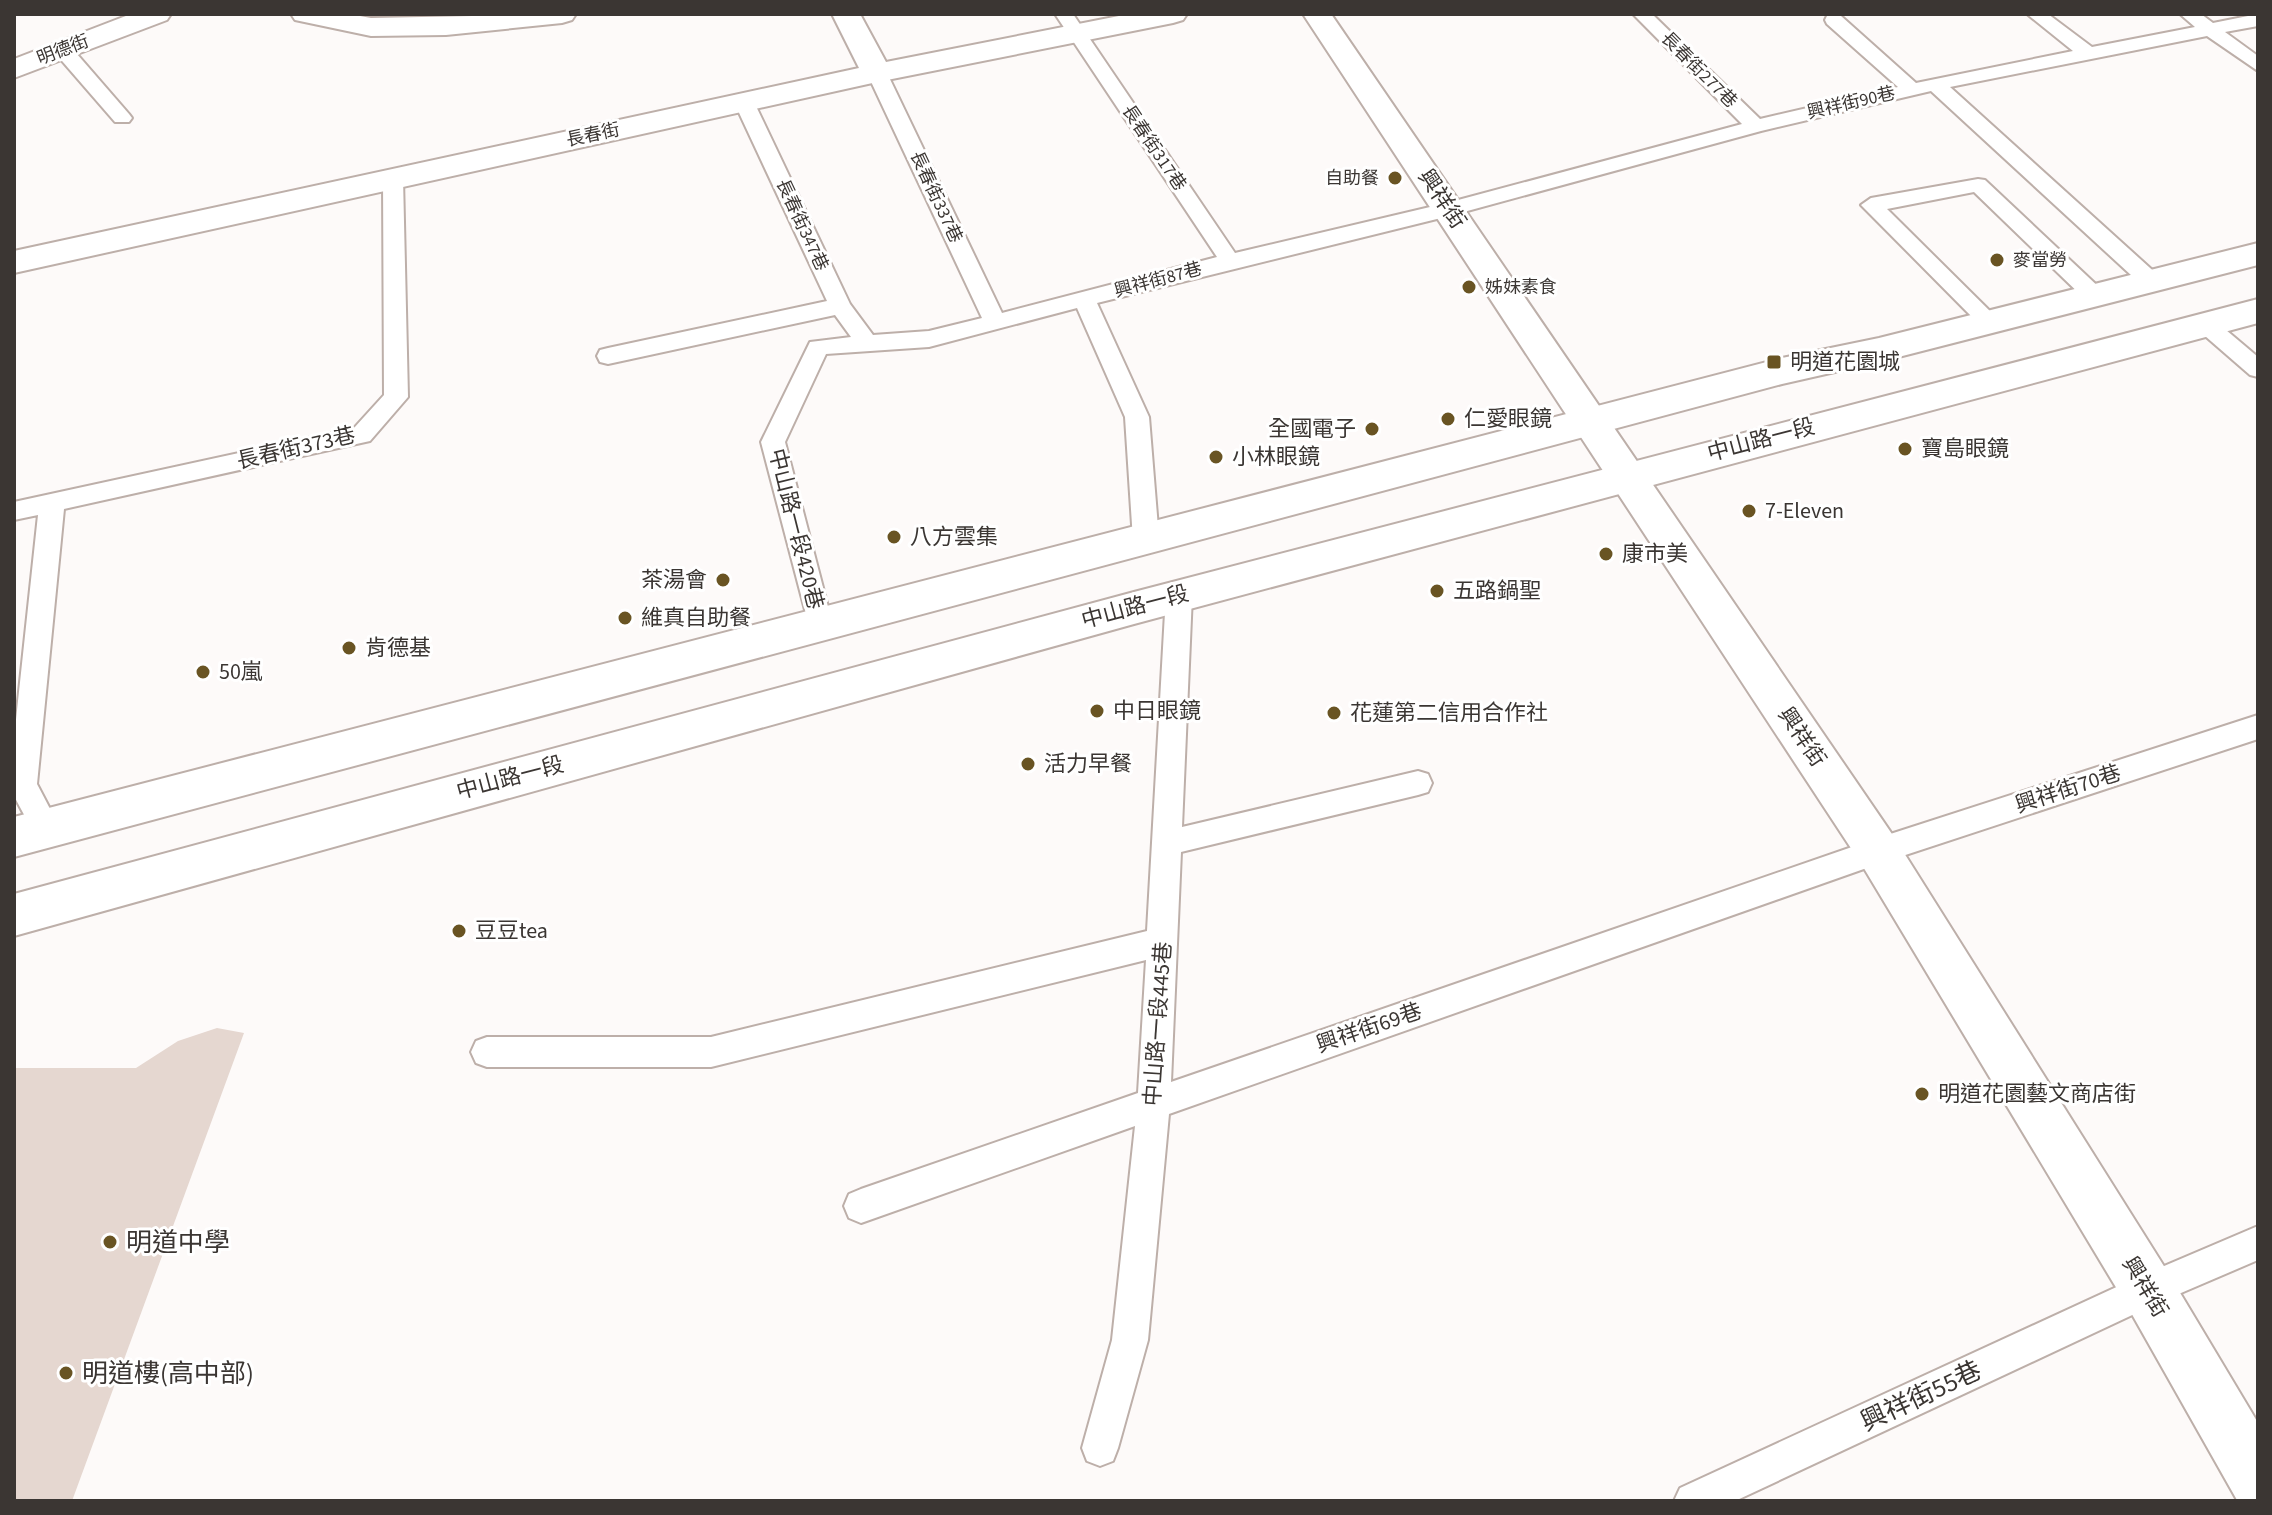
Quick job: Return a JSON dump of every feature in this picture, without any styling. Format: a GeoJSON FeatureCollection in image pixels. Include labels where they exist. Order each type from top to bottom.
{"type":"FeatureCollection","features":[{"type":"Feature","properties":{"kind":"main road","name":"明德街"},"geometry":{"type":"LineString","coordinates":[[14,69],[157,14]]}},
{"type":"Feature","properties":{"kind":"main road"},"geometry":{"type":"LineString","coordinates":[[305,14],[371,27],[446,26],[562,14]]}},
{"type":"Feature","properties":{"kind":"main road"},"geometry":{"type":"LineString","coordinates":[[846,14],[877,73]]}},
{"type":"Feature","properties":{"kind":"main road","name":"長春街"},"geometry":{"type":"LineString","coordinates":[[14,262],[877,73],[1072,24],[1173,14]]}},
{"type":"Feature","properties":{"kind":"main road","name":"興祥街"},"geometry":{"type":"LineString","coordinates":[[1317,14],[1878,851],[2148,1290],[2258,1479]]}},
{"type":"Feature","properties":{"kind":"main road"},"geometry":{"type":"LineString","coordinates":[[30,832],[1782,371],[2258,254]]}},
{"type":"Feature","properties":{"kind":"main road","name":"中山路一段"},"geometry":{"type":"LineString","coordinates":[[14,915],[1179,595],[1801,428],[2258,311]]}},
{"type":"Feature","properties":{"kind":"lane","name":"長春街277巷"},"geometry":{"type":"LineString","coordinates":[[1642,14],[1756,126]]}},
{"type":"Feature","properties":{"kind":"lane"},"geometry":{"type":"LineString","coordinates":[[2036,14],[2090,55]]}},
{"type":"Feature","properties":{"kind":"lane"},"geometry":{"type":"LineString","coordinates":[[2189,14],[2258,65]]}},
{"type":"Feature","properties":{"kind":"lane"},"geometry":{"type":"LineString","coordinates":[[1834,20],[1912,89]]}},
{"type":"Feature","properties":{"kind":"lane","name":"興祥街90巷"},"geometry":{"type":"LineString","coordinates":[[1449,209],[1756,126],[1912,89],[2258,20]]}},
{"type":"Feature","properties":{"kind":"lane","name":"長春街317巷"},"geometry":{"type":"LineString","coordinates":[[1072,24],[1230,261]]}},
{"type":"Feature","properties":{"kind":"lane"},"geometry":{"type":"LineString","coordinates":[[63,50],[122,118]]}},
{"type":"Feature","properties":{"kind":"lane","name":"長春街337巷"},"geometry":{"type":"LineString","coordinates":[[877,73],[995,321]]}},
{"type":"Feature","properties":{"kind":"lane"},"geometry":{"type":"LineString","coordinates":[[1935,84],[2152,282]]}},
{"type":"Feature","properties":{"kind":"lane","name":"長春街347巷"},"geometry":{"type":"LineString","coordinates":[[744,102],[840,306],[867,343]]}},
{"type":"Feature","properties":{"kind":"lane","name":"長春街373巷"},"geometry":{"type":"LineString","coordinates":[[14,511],[362,435],[396,397],[393,178]]}},
{"type":"Feature","properties":{"kind":"lane"},"geometry":{"type":"LineString","coordinates":[[1990,322],[1871,205],[1978,185],[2095,296]]}},
{"type":"Feature","properties":{"kind":"lane","name":"興祥街87巷"},"geometry":{"type":"LineString","coordinates":[[867,343],[929,339],[1230,261],[1449,209]]}},
{"type":"Feature","properties":{"kind":"lane"},"geometry":{"type":"LineString","coordinates":[[1084,299],[1137,417],[1146,540]]}},
{"type":"Feature","properties":{"kind":"lane"},"geometry":{"type":"LineString","coordinates":[[608,356],[840,306]]}},
{"type":"Feature","properties":{"kind":"lane"},"geometry":{"type":"LineString","coordinates":[[2205,324],[2258,369]]}},
{"type":"Feature","properties":{"kind":"lane","name":"中山路一段420巷"},"geometry":{"type":"LineString","coordinates":[[820,626],[773,442],[818,347],[867,343]]}},
{"type":"Feature","properties":{"kind":"lane"},"geometry":{"type":"LineString","coordinates":[[30,832],[23,785],[52,503]]}},
{"type":"Feature","properties":{"kind":"lane","name":"中山路一段445巷"},"geometry":{"type":"LineString","coordinates":[[1100,1448],[1130,1340],[1154,1103],[1179,595]]}},
{"type":"Feature","properties":{"kind":"lane","name":"興祥街70巷"},"geometry":{"type":"LineString","coordinates":[[1878,851],[2258,727]]}},
{"type":"Feature","properties":{"kind":"lane"},"geometry":{"type":"LineString","coordinates":[[1167,843],[1418,783]]}},
{"type":"Feature","properties":{"kind":"lane","name":"興祥街69巷"},"geometry":{"type":"LineString","coordinates":[[861,1206],[1878,851]]}},
{"type":"Feature","properties":{"kind":"lane"},"geometry":{"type":"LineString","coordinates":[[487,1052],[711,1052],[1164,941]]}},
{"type":"Feature","properties":{"kind":"lane","name":"興祥街55巷"},"geometry":{"type":"LineString","coordinates":[[1693,1501],[2148,1290],[2258,1243]]}},
{"type":"Feature","properties":{"kind":"building","name":"明道樓(高中部)"},"geometry":{"type":"Polygon","coordinates":[[[217,1028],[244,1033],[72,1501],[14,1501],[14,1068],[136,1068],[178,1041],[217,1028]]]}},
{"type":"Feature","properties":{"kind":"place","name":"自助餐"},"geometry":{"type":"Point","coordinates":[1395,178]}},
{"type":"Feature","properties":{"kind":"place","name":"麥當勞"},"geometry":{"type":"Point","coordinates":[1997,260]}},
{"type":"Feature","properties":{"kind":"place","name":"姊妹素食"},"geometry":{"type":"Point","coordinates":[1469,287]}},
{"type":"Feature","properties":{"kind":"place","name":"明道花園城"},"geometry":{"type":"Point","coordinates":[1774,362]}},
{"type":"Feature","properties":{"kind":"place","name":"仁愛眼鏡"},"geometry":{"type":"Point","coordinates":[1448,419]}},
{"type":"Feature","properties":{"kind":"place","name":"全國電子"},"geometry":{"type":"Point","coordinates":[1372,429]}},
{"type":"Feature","properties":{"kind":"place","name":"寶島眼鏡"},"geometry":{"type":"Point","coordinates":[1905,449]}},
{"type":"Feature","properties":{"kind":"place","name":"小林眼鏡"},"geometry":{"type":"Point","coordinates":[1216,457]}},
{"type":"Feature","properties":{"kind":"place","name":"7-Eleven"},"geometry":{"type":"Point","coordinates":[1749,511]}},
{"type":"Feature","properties":{"kind":"place","name":"八方雲集"},"geometry":{"type":"Point","coordinates":[894,537]}},
{"type":"Feature","properties":{"kind":"place","name":"康市美"},"geometry":{"type":"Point","coordinates":[1606,554]}},
{"type":"Feature","properties":{"kind":"place","name":"茶湯會"},"geometry":{"type":"Point","coordinates":[723,580]}},
{"type":"Feature","properties":{"kind":"place","name":"五路鍋聖"},"geometry":{"type":"Point","coordinates":[1437,591]}},
{"type":"Feature","properties":{"kind":"place","name":"維真自助餐"},"geometry":{"type":"Point","coordinates":[625,618]}},
{"type":"Feature","properties":{"kind":"place","name":"肯德基"},"geometry":{"type":"Point","coordinates":[349,648]}},
{"type":"Feature","properties":{"kind":"place","name":"50嵐"},"geometry":{"type":"Point","coordinates":[203,672]}},
{"type":"Feature","properties":{"kind":"place","name":"中日眼鏡"},"geometry":{"type":"Point","coordinates":[1097,711]}},
{"type":"Feature","properties":{"kind":"place","name":"花蓮第二信用合作社"},"geometry":{"type":"Point","coordinates":[1334,713]}},
{"type":"Feature","properties":{"kind":"place","name":"活力早餐"},"geometry":{"type":"Point","coordinates":[1028,764]}},
{"type":"Feature","properties":{"kind":"place","name":"豆豆tea"},"geometry":{"type":"Point","coordinates":[459,931]}},
{"type":"Feature","properties":{"kind":"place","name":"明道花園藝文商店街"},"geometry":{"type":"Point","coordinates":[1922,1094]}},
{"type":"Feature","properties":{"kind":"place","name":"明道中學"},"geometry":{"type":"Point","coordinates":[110,1242]}},
{"type":"Feature","properties":{"kind":"place","name":"明道樓(高中部)"},"geometry":{"type":"Point","coordinates":[66,1373]}}]}
